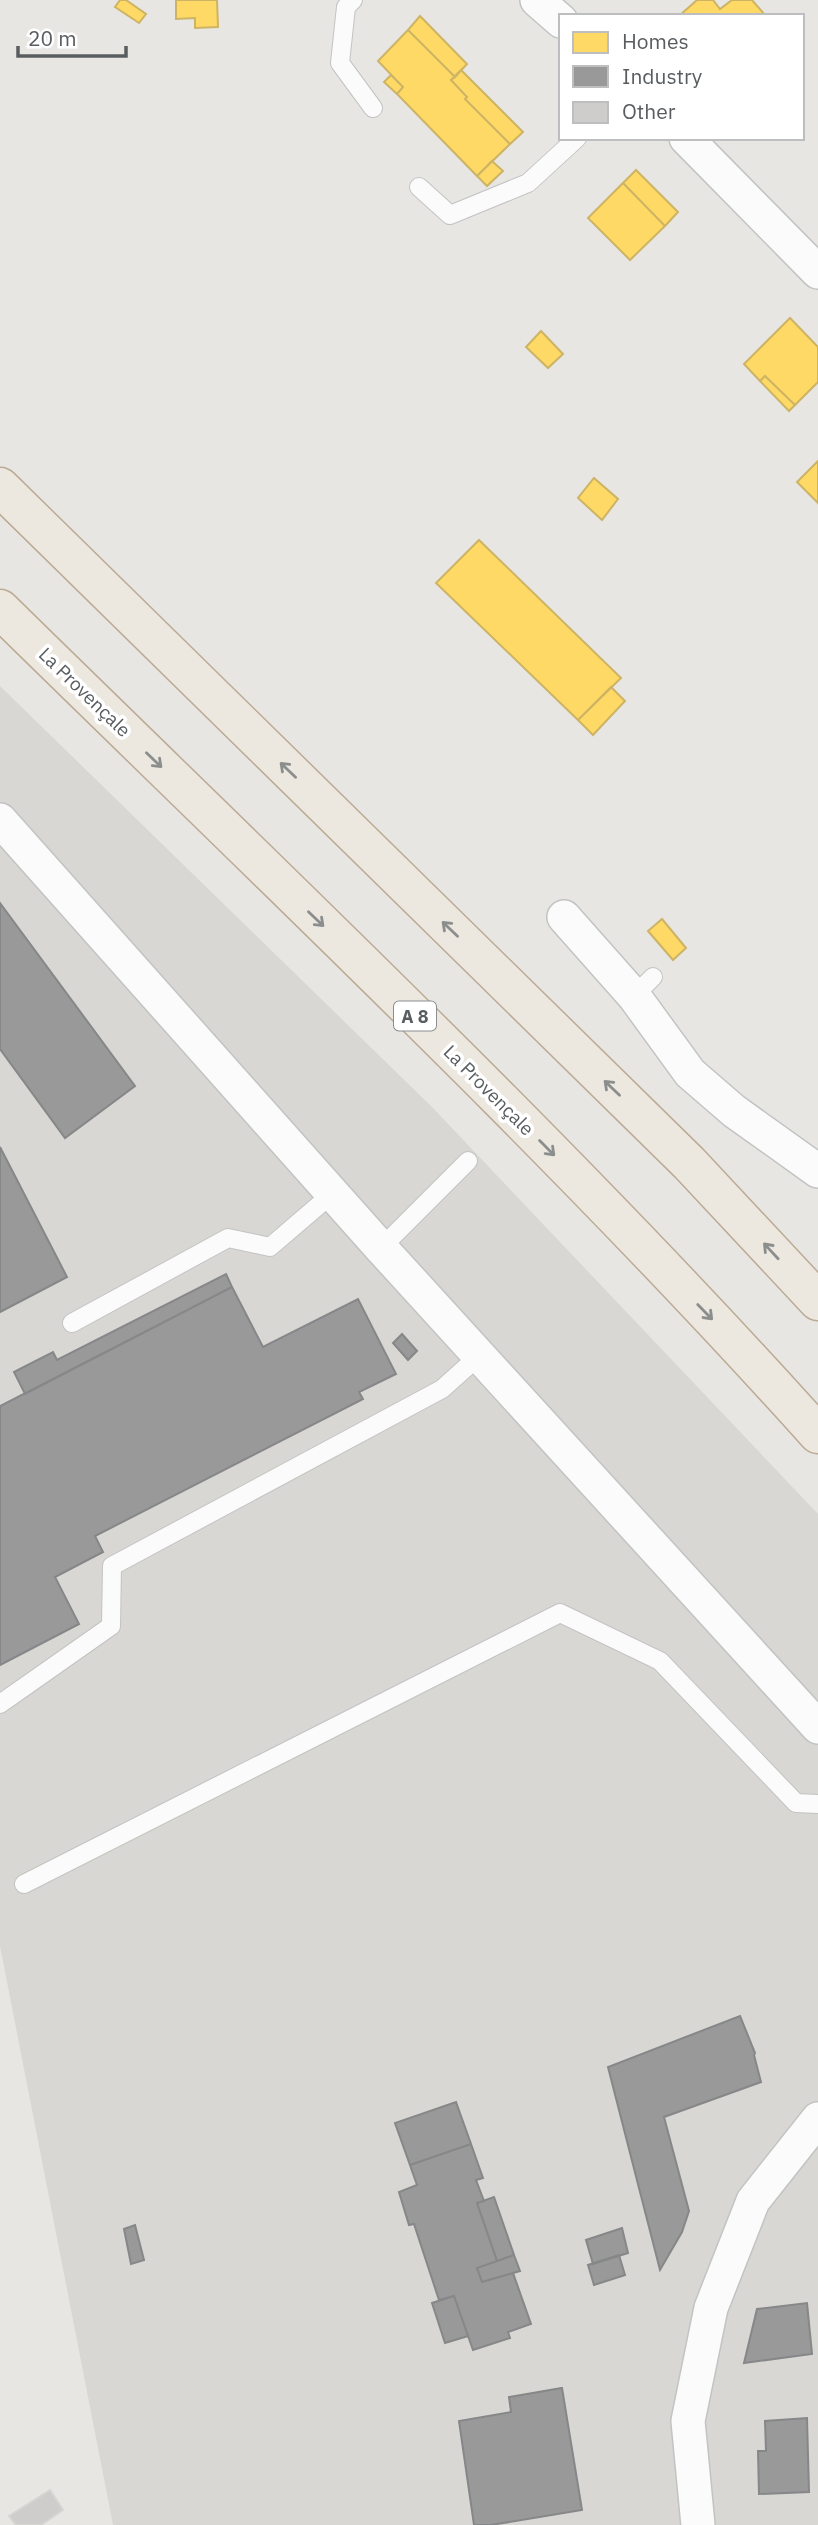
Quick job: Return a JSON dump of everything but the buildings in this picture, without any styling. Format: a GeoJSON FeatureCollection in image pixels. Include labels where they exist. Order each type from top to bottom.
{"type":"FeatureCollection","features":[{"type":"Feature","properties":{"kind":"highway"},"geometry":{"type":"LineString","coordinates":[[0,487],[689,1163],[818,1301]]}},
{"type":"Feature","properties":{"kind":"highway","name":"La Provençale"},"geometry":{"type":"LineString","coordinates":[[0,609],[606,1207],[757,1365],[818,1434]]}},
{"type":"Feature","properties":{"kind":"street"},"geometry":{"type":"LineString","coordinates":[[537,0],[559,19]]}},
{"type":"Feature","properties":{"kind":"street"},"geometry":{"type":"LineString","coordinates":[[689,140],[818,272]]}},
{"type":"Feature","properties":{"kind":"street"},"geometry":{"type":"LineString","coordinates":[[0,820],[381,1248],[818,1727]]}},
{"type":"Feature","properties":{"kind":"street"},"geometry":{"type":"LineString","coordinates":[[564,917],[643,987],[690,1073],[734,1111],[818,1171]]}},
{"type":"Feature","properties":{"kind":"street"},"geometry":{"type":"LineString","coordinates":[[698,2525],[688,2421],[711,2308],[753,2201],[818,2119]]}},
{"type":"Feature","properties":{"kind":"lane"},"geometry":{"type":"LineString","coordinates":[[353,0],[346,7],[340,63],[373,108]]}},
{"type":"Feature","properties":{"kind":"lane"},"geometry":{"type":"LineString","coordinates":[[419,187],[450,215],[528,183],[575,140]]}},
{"type":"Feature","properties":{"kind":"lane"},"geometry":{"type":"LineString","coordinates":[[381,1248],[468,1161]]}},
{"type":"Feature","properties":{"kind":"lane"},"geometry":{"type":"LineString","coordinates":[[72,1323],[228,1238],[270,1247],[333,1193]]}},
{"type":"Feature","properties":{"kind":"lane"},"geometry":{"type":"LineString","coordinates":[[0,1704],[111,1626],[112,1566],[442,1389],[480,1355]]}},
{"type":"Feature","properties":{"kind":"lane"},"geometry":{"type":"LineString","coordinates":[[24,1884],[560,1614],[660,1661],[796,1804],[818,1804]]}},
{"type":"Feature","properties":{"kind":"shaded area"},"geometry":{"type":"Polygon","coordinates":[[[0,686],[432,1107],[818,1514],[818,2525],[113,2525],[0,1946],[0,686]]]}}]}
